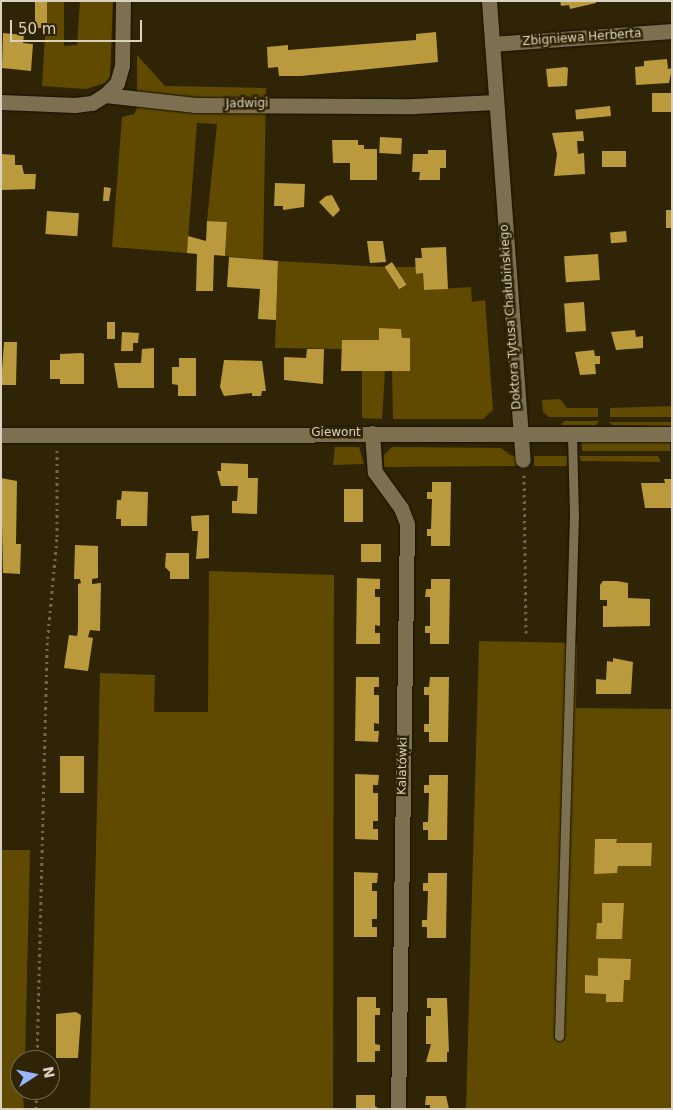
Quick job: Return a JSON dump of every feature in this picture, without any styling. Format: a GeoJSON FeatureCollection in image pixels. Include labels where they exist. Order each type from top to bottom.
{"type":"FeatureCollection","features":[{"type":"Feature","properties":{"kind":"street"},"geometry":{"type":"LineString","coordinates":[[105,95],[117,83],[122,66],[124,1]]}},
{"type":"Feature","properties":{"kind":"street","name":"Doktora Tytusa Chałubińskiego"},"geometry":{"type":"LineString","coordinates":[[489,1],[519,434],[523,460]]}},
{"type":"Feature","properties":{"kind":"street","name":"Zbigniewa Herberta"},"geometry":{"type":"LineString","coordinates":[[492,44],[672,31]]}},
{"type":"Feature","properties":{"kind":"street","name":"Jadwigi"},"geometry":{"type":"LineString","coordinates":[[1,102],[75,105],[92,103],[105,95],[195,105],[423,106],[496,102]]}},
{"type":"Feature","properties":{"kind":"street","name":"Kalatówki"},"geometry":{"type":"LineString","coordinates":[[372,433],[375,472],[401,508],[407,524],[398,1109]]}},
{"type":"Feature","properties":{"kind":"street","name":"Giewont"},"geometry":{"type":"LineString","coordinates":[[1,435],[672,434]]}},
{"type":"Feature","properties":{"kind":"lane"},"geometry":{"type":"LineString","coordinates":[[559,1036],[574,516],[572,434]]}},
{"type":"Feature","properties":{"kind":"path"},"geometry":{"type":"LineString","coordinates":[[37,1050],[47,645],[57,537],[59,434]]}},
{"type":"Feature","properties":{"kind":"path"},"geometry":{"type":"LineString","coordinates":[[523,460],[526,633]]}},
{"type":"Feature","properties":{"kind":"shaded area"},"geometry":{"type":"Polygon","coordinates":[[[47,1],[64,1],[64,46],[77,45],[80,1],[113,1],[110,77],[105,83],[86,89],[42,86],[47,1]]]}},
{"type":"Feature","properties":{"kind":"shaded area"},"geometry":{"type":"Polygon","coordinates":[[[137,55],[165,86],[266,88],[263,260],[225,256],[227,222],[207,221],[217,124],[197,123],[187,253],[112,247],[122,117],[134,114],[137,108],[137,55]]]}},
{"type":"Feature","properties":{"kind":"shaded area"},"geometry":{"type":"Polygon","coordinates":[[[278,261],[384,267],[399,290],[407,285],[396,267],[416,267],[416,274],[423,273],[424,290],[471,287],[472,302],[485,300],[493,410],[483,419],[393,419],[392,371],[410,370],[410,339],[402,338],[401,329],[379,328],[379,340],[342,340],[342,349],[275,348],[278,261]]]}},
{"type":"Feature","properties":{"kind":"shaded area"},"geometry":{"type":"Polygon","coordinates":[[[362,371],[385,371],[382,419],[362,418],[362,371]]]}},
{"type":"Feature","properties":{"kind":"shaded area"},"geometry":{"type":"Polygon","coordinates":[[[560,399],[567,408],[598,408],[598,417],[549,417],[543,412],[542,400],[560,399]]]}},
{"type":"Feature","properties":{"kind":"shaded area"},"geometry":{"type":"Polygon","coordinates":[[[672,406],[672,417],[610,417],[610,408],[672,406]]]}},
{"type":"Feature","properties":{"kind":"shaded area"},"geometry":{"type":"Polygon","coordinates":[[[564,421],[599,422],[596,425],[561,425],[564,421]]]}},
{"type":"Feature","properties":{"kind":"shaded area"},"geometry":{"type":"Polygon","coordinates":[[[609,422],[672,422],[672,426],[612,425],[609,422]]]}},
{"type":"Feature","properties":{"kind":"shaded area"},"geometry":{"type":"Polygon","coordinates":[[[582,442],[670,442],[670,451],[582,451],[582,442]]]}},
{"type":"Feature","properties":{"kind":"shaded area"},"geometry":{"type":"Polygon","coordinates":[[[335,447],[359,447],[364,464],[333,465],[335,447]]]}},
{"type":"Feature","properties":{"kind":"shaded area"},"geometry":{"type":"Polygon","coordinates":[[[392,447],[501,448],[510,455],[516,456],[517,466],[384,467],[384,455],[392,447]]]}},
{"type":"Feature","properties":{"kind":"shaded area"},"geometry":{"type":"Polygon","coordinates":[[[534,456],[567,456],[567,466],[534,466],[534,456]]]}},
{"type":"Feature","properties":{"kind":"shaded area"},"geometry":{"type":"Polygon","coordinates":[[[579,456],[658,456],[661,462],[581,461],[579,456]]]}},
{"type":"Feature","properties":{"kind":"shaded area"},"geometry":{"type":"Polygon","coordinates":[[[209,571],[334,575],[333,1109],[90,1109],[100,673],[155,675],[154,712],[208,712],[209,571]]]}},
{"type":"Feature","properties":{"kind":"shaded area"},"geometry":{"type":"Polygon","coordinates":[[[479,641],[577,643],[576,708],[672,709],[672,1109],[466,1109],[479,641]]]}},
{"type":"Feature","properties":{"kind":"shaded area"},"geometry":{"type":"Polygon","coordinates":[[[1,850],[30,850],[25,1050],[10,1050],[10,1100],[23,1100],[24,1109],[1,1109],[1,850]]]}},
{"type":"Feature","properties":{"kind":"building"},"geometry":{"type":"Polygon","coordinates":[[[35,1],[47,1],[47,28],[35,28],[35,1]]]}},
{"type":"Feature","properties":{"kind":"building"},"geometry":{"type":"Polygon","coordinates":[[[560,1],[596,1],[596,3],[570,9],[569,5],[561,6],[560,1]]]}},
{"type":"Feature","properties":{"kind":"building"},"geometry":{"type":"Polygon","coordinates":[[[436,32],[438,62],[301,76],[279,76],[278,67],[268,68],[267,47],[288,45],[288,50],[416,40],[416,34],[436,32]]]}},
{"type":"Feature","properties":{"kind":"building"},"geometry":{"type":"Polygon","coordinates":[[[3,33],[24,35],[23,43],[33,44],[31,71],[2,68],[3,33]]]}},
{"type":"Feature","properties":{"kind":"building"},"geometry":{"type":"Polygon","coordinates":[[[667,59],[668,69],[672,68],[669,83],[636,85],[635,67],[644,66],[644,61],[667,59]]]}},
{"type":"Feature","properties":{"kind":"building"},"geometry":{"type":"Polygon","coordinates":[[[568,68],[567,86],[548,87],[546,69],[568,68]]]}},
{"type":"Feature","properties":{"kind":"building"},"geometry":{"type":"Polygon","coordinates":[[[652,93],[672,93],[672,112],[652,112],[652,93]]]}},
{"type":"Feature","properties":{"kind":"building"},"geometry":{"type":"Polygon","coordinates":[[[610,106],[611,116],[576,120],[575,110],[610,106]]]}},
{"type":"Feature","properties":{"kind":"building"},"geometry":{"type":"Polygon","coordinates":[[[583,131],[584,141],[577,141],[578,154],[584,153],[585,174],[554,176],[557,154],[552,133],[583,131]]]}},
{"type":"Feature","properties":{"kind":"building"},"geometry":{"type":"Polygon","coordinates":[[[380,137],[402,138],[401,154],[379,153],[380,137]]]}},
{"type":"Feature","properties":{"kind":"building"},"geometry":{"type":"Polygon","coordinates":[[[332,140],[358,140],[358,145],[364,145],[364,149],[377,149],[377,180],[350,180],[350,163],[333,163],[332,140]]]}},
{"type":"Feature","properties":{"kind":"building"},"geometry":{"type":"Polygon","coordinates":[[[428,150],[446,150],[446,168],[440,168],[440,180],[419,180],[420,172],[412,172],[413,154],[428,154],[428,150]]]}},
{"type":"Feature","properties":{"kind":"building"},"geometry":{"type":"Polygon","coordinates":[[[602,151],[626,151],[626,167],[602,167],[602,151]]]}},
{"type":"Feature","properties":{"kind":"building"},"geometry":{"type":"Polygon","coordinates":[[[1,154],[15,155],[15,165],[22,165],[24,174],[36,174],[35,189],[1,190],[1,154]]]}},
{"type":"Feature","properties":{"kind":"building"},"geometry":{"type":"Polygon","coordinates":[[[275,183],[305,184],[304,207],[283,210],[283,206],[274,206],[275,183]]]}},
{"type":"Feature","properties":{"kind":"building"},"geometry":{"type":"Polygon","coordinates":[[[104,187],[111,188],[109,201],[103,201],[104,187]]]}},
{"type":"Feature","properties":{"kind":"building"},"geometry":{"type":"Polygon","coordinates":[[[332,195],[340,210],[333,217],[319,202],[326,196],[332,195]]]}},
{"type":"Feature","properties":{"kind":"building"},"geometry":{"type":"Polygon","coordinates":[[[666,210],[672,210],[672,228],[666,228],[666,210]]]}},
{"type":"Feature","properties":{"kind":"building"},"geometry":{"type":"Polygon","coordinates":[[[47,211],[79,213],[77,236],[45,234],[47,211]]]}},
{"type":"Feature","properties":{"kind":"building"},"geometry":{"type":"Polygon","coordinates":[[[207,221],[227,222],[225,256],[214,255],[213,291],[196,291],[197,254],[187,253],[188,236],[206,241],[207,221]]]}},
{"type":"Feature","properties":{"kind":"building"},"geometry":{"type":"Polygon","coordinates":[[[626,231],[627,242],[611,243],[610,232],[626,231]]]}},
{"type":"Feature","properties":{"kind":"building"},"geometry":{"type":"Polygon","coordinates":[[[367,241],[383,241],[386,262],[370,263],[367,241]]]}},
{"type":"Feature","properties":{"kind":"building"},"geometry":{"type":"Polygon","coordinates":[[[446,247],[448,289],[424,290],[423,273],[416,274],[415,258],[422,258],[421,248],[446,247]]]}},
{"type":"Feature","properties":{"kind":"building"},"geometry":{"type":"Polygon","coordinates":[[[598,254],[600,280],[566,282],[564,256],[598,254]]]}},
{"type":"Feature","properties":{"kind":"building"},"geometry":{"type":"Polygon","coordinates":[[[229,257],[278,261],[276,320],[258,319],[260,289],[227,287],[229,257]]]}},
{"type":"Feature","properties":{"kind":"building"},"geometry":{"type":"Polygon","coordinates":[[[392,262],[407,285],[399,290],[384,267],[392,262]]]}},
{"type":"Feature","properties":{"kind":"building"},"geometry":{"type":"Polygon","coordinates":[[[584,302],[586,331],[566,332],[564,303],[584,302]]]}},
{"type":"Feature","properties":{"kind":"building"},"geometry":{"type":"Polygon","coordinates":[[[107,322],[115,322],[115,339],[107,339],[107,322]]]}},
{"type":"Feature","properties":{"kind":"building"},"geometry":{"type":"Polygon","coordinates":[[[379,328],[401,329],[402,338],[410,338],[410,371],[341,371],[342,340],[379,340],[379,328]]]}},
{"type":"Feature","properties":{"kind":"building"},"geometry":{"type":"Polygon","coordinates":[[[635,330],[636,337],[643,336],[643,348],[616,350],[611,332],[635,330]]]}},
{"type":"Feature","properties":{"kind":"building"},"geometry":{"type":"Polygon","coordinates":[[[122,332],[139,333],[138,343],[133,343],[133,351],[121,351],[122,332]]]}},
{"type":"Feature","properties":{"kind":"building"},"geometry":{"type":"Polygon","coordinates":[[[4,342],[17,342],[16,385],[1,385],[4,342]]]}},
{"type":"Feature","properties":{"kind":"building"},"geometry":{"type":"Polygon","coordinates":[[[154,348],[154,388],[118,388],[114,363],[141,363],[142,349],[154,348]]]}},
{"type":"Feature","properties":{"kind":"building"},"geometry":{"type":"Polygon","coordinates":[[[307,349],[324,349],[323,384],[284,380],[284,357],[306,358],[307,349]]]}},
{"type":"Feature","properties":{"kind":"building"},"geometry":{"type":"Polygon","coordinates":[[[594,350],[595,356],[600,356],[600,364],[595,364],[596,374],[580,375],[575,352],[594,350]]]}},
{"type":"Feature","properties":{"kind":"building"},"geometry":{"type":"Polygon","coordinates":[[[60,354],[84,354],[84,384],[60,384],[60,379],[50,379],[50,360],[60,360],[60,354]]]}},
{"type":"Feature","properties":{"kind":"building"},"geometry":{"type":"Polygon","coordinates":[[[179,358],[196,358],[196,396],[178,396],[178,385],[172,384],[172,367],[179,367],[179,358]]]}},
{"type":"Feature","properties":{"kind":"building"},"geometry":{"type":"Polygon","coordinates":[[[224,360],[262,361],[266,391],[262,391],[261,396],[252,396],[252,393],[224,396],[220,387],[224,360]]]}},
{"type":"Feature","properties":{"kind":"building"},"geometry":{"type":"Polygon","coordinates":[[[221,463],[248,464],[248,478],[258,478],[257,514],[232,513],[232,501],[237,501],[238,486],[221,486],[217,471],[221,471],[221,463]]]}},
{"type":"Feature","properties":{"kind":"building"},"geometry":{"type":"Polygon","coordinates":[[[1,478],[17,481],[16,544],[21,544],[20,574],[3,573],[1,478]]]}},
{"type":"Feature","properties":{"kind":"building"},"geometry":{"type":"Polygon","coordinates":[[[664,479],[672,479],[672,508],[645,508],[641,483],[665,483],[664,479]]]}},
{"type":"Feature","properties":{"kind":"building"},"geometry":{"type":"Polygon","coordinates":[[[432,482],[451,482],[450,546],[431,546],[431,536],[427,536],[427,529],[431,529],[432,499],[427,499],[427,492],[432,492],[432,482]]]}},
{"type":"Feature","properties":{"kind":"building"},"geometry":{"type":"Polygon","coordinates":[[[344,489],[363,489],[363,522],[344,522],[344,489]]]}},
{"type":"Feature","properties":{"kind":"building"},"geometry":{"type":"Polygon","coordinates":[[[122,491],[148,492],[147,526],[121,526],[121,519],[116,519],[117,500],[121,500],[122,491]]]}},
{"type":"Feature","properties":{"kind":"building"},"geometry":{"type":"Polygon","coordinates":[[[209,515],[209,558],[196,559],[198,531],[192,531],[191,516],[209,515]]]}},
{"type":"Feature","properties":{"kind":"building"},"geometry":{"type":"Polygon","coordinates":[[[361,544],[381,544],[381,562],[361,562],[361,544]]]}},
{"type":"Feature","properties":{"kind":"building"},"geometry":{"type":"Polygon","coordinates":[[[75,545],[98,546],[98,578],[92,579],[92,584],[101,583],[100,631],[90,630],[88,637],[93,638],[88,671],[64,668],[69,635],[77,636],[78,630],[78,584],[81,583],[80,579],[74,579],[75,545]]]}},
{"type":"Feature","properties":{"kind":"building"},"geometry":{"type":"Polygon","coordinates":[[[166,553],[189,553],[189,579],[170,579],[170,572],[165,567],[166,553]]]}},
{"type":"Feature","properties":{"kind":"building"},"geometry":{"type":"Polygon","coordinates":[[[357,578],[380,579],[380,589],[375,589],[375,597],[380,597],[380,626],[375,625],[375,633],[380,633],[380,644],[356,644],[357,578]]]}},
{"type":"Feature","properties":{"kind":"building"},"geometry":{"type":"Polygon","coordinates":[[[431,579],[450,579],[449,644],[430,644],[430,633],[425,633],[425,626],[430,626],[430,597],[425,597],[426,589],[431,589],[431,579]]]}},
{"type":"Feature","properties":{"kind":"building"},"geometry":{"type":"Polygon","coordinates":[[[603,581],[628,583],[628,598],[650,599],[650,626],[603,627],[603,606],[607,606],[607,600],[600,600],[600,585],[603,581]]]}},
{"type":"Feature","properties":{"kind":"building"},"geometry":{"type":"Polygon","coordinates":[[[613,658],[633,662],[631,694],[596,694],[596,679],[606,680],[607,661],[613,662],[613,658]]]}},
{"type":"Feature","properties":{"kind":"building"},"geometry":{"type":"Polygon","coordinates":[[[356,677],[379,677],[379,687],[374,687],[374,695],[379,695],[379,724],[374,723],[374,731],[379,731],[378,742],[355,741],[356,677]]]}},
{"type":"Feature","properties":{"kind":"building"},"geometry":{"type":"Polygon","coordinates":[[[430,677],[449,677],[448,742],[429,742],[429,732],[424,732],[424,724],[429,724],[429,695],[424,695],[424,687],[429,687],[430,677]]]}},
{"type":"Feature","properties":{"kind":"building"},"geometry":{"type":"Polygon","coordinates":[[[60,756],[84,756],[84,793],[60,793],[60,756]]]}},
{"type":"Feature","properties":{"kind":"building"},"geometry":{"type":"Polygon","coordinates":[[[355,774],[379,775],[378,785],[373,785],[373,793],[378,793],[378,821],[373,821],[373,829],[378,829],[378,840],[355,839],[355,774]]]}},
{"type":"Feature","properties":{"kind":"building"},"geometry":{"type":"Polygon","coordinates":[[[429,775],[448,775],[447,840],[428,840],[428,830],[423,830],[423,822],[428,822],[429,793],[424,793],[424,785],[429,785],[429,775]]]}},
{"type":"Feature","properties":{"kind":"building"},"geometry":{"type":"Polygon","coordinates":[[[595,839],[617,839],[616,843],[652,843],[651,866],[618,866],[617,873],[594,874],[595,839]]]}},
{"type":"Feature","properties":{"kind":"building"},"geometry":{"type":"Polygon","coordinates":[[[354,872],[378,873],[377,883],[372,883],[372,891],[377,891],[377,919],[372,919],[372,927],[377,927],[377,937],[354,937],[354,872]]]}},
{"type":"Feature","properties":{"kind":"building"},"geometry":{"type":"Polygon","coordinates":[[[428,873],[447,873],[446,938],[427,938],[427,927],[422,927],[422,920],[427,920],[428,891],[423,891],[423,883],[428,883],[428,873]]]}},
{"type":"Feature","properties":{"kind":"building"},"geometry":{"type":"Polygon","coordinates":[[[602,903],[624,903],[622,939],[596,939],[597,923],[602,923],[602,903]]]}},
{"type":"Feature","properties":{"kind":"building"},"geometry":{"type":"Polygon","coordinates":[[[598,958],[631,959],[630,980],[624,980],[623,1002],[606,1002],[606,994],[585,993],[585,975],[598,976],[598,958]]]}},
{"type":"Feature","properties":{"kind":"building"},"geometry":{"type":"Polygon","coordinates":[[[357,997],[376,997],[376,1008],[380,1008],[380,1015],[375,1015],[375,1044],[380,1045],[380,1051],[375,1051],[375,1062],[357,1062],[357,997]]]}},
{"type":"Feature","properties":{"kind":"building"},"geometry":{"type":"Polygon","coordinates":[[[427,998],[447,998],[449,1052],[447,1052],[447,1062],[426,1062],[431,1044],[426,1044],[426,1016],[431,1016],[431,1008],[427,1008],[427,998]]]}},
{"type":"Feature","properties":{"kind":"building"},"geometry":{"type":"Polygon","coordinates":[[[76,1012],[81,1015],[78,1058],[60,1058],[60,1050],[56,1050],[56,1014],[76,1012]]]}},
{"type":"Feature","properties":{"kind":"building"},"geometry":{"type":"Polygon","coordinates":[[[356,1095],[375,1095],[375,1106],[379,1109],[356,1109],[356,1095]]]}},
{"type":"Feature","properties":{"kind":"building"},"geometry":{"type":"Polygon","coordinates":[[[426,1096],[446,1096],[449,1109],[430,1109],[430,1105],[425,1105],[426,1096]]]}}]}
